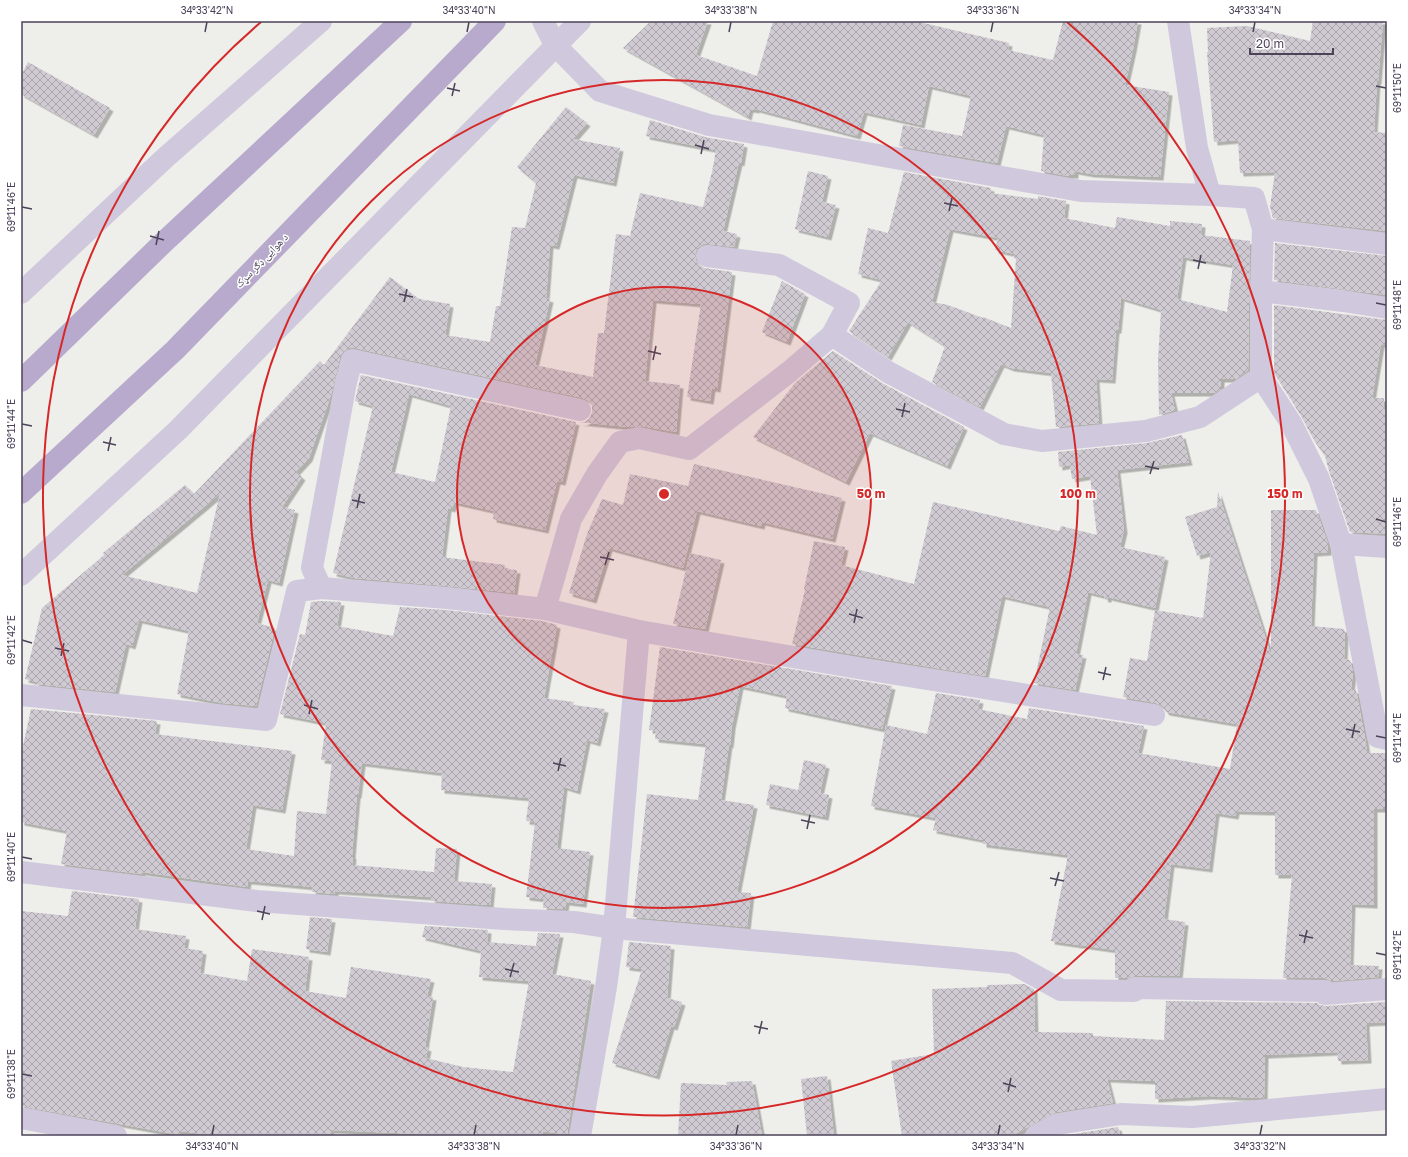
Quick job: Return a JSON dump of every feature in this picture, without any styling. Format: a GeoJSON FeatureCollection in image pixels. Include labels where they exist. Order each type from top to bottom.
{"type":"FeatureCollection","features":[{"type":"Feature","properties":{"kind":"main road"},"geometry":{"type":"LineString","coordinates":[[21,381],[164,242],[401,21]]}},
{"type":"Feature","properties":{"kind":"main road","name":"د هوایی ډګر سړک"},"geometry":{"type":"LineString","coordinates":[[21,493],[174,350],[495,21]]}},
{"type":"Feature","properties":{"kind":"street"},"geometry":{"type":"LineString","coordinates":[[21,293],[165,158],[321,21]]}},
{"type":"Feature","properties":{"kind":"street"},"geometry":{"type":"LineString","coordinates":[[543,21],[555,45],[600,91],[709,125],[1081,191],[1210,195],[1254,198],[1263,229],[1260,291],[1261,377],[1291,423],[1319,479],[1341,544],[1378,738],[1387,739]]}},
{"type":"Feature","properties":{"kind":"street"},"geometry":{"type":"LineString","coordinates":[[21,575],[178,430],[580,21]]}},
{"type":"Feature","properties":{"kind":"street"},"geometry":{"type":"LineString","coordinates":[[1178,21],[1197,148],[1210,195]]}},
{"type":"Feature","properties":{"kind":"street"},"geometry":{"type":"LineString","coordinates":[[1263,229],[1387,244]]}},
{"type":"Feature","properties":{"kind":"street"},"geometry":{"type":"LineString","coordinates":[[545,608],[571,519],[597,474],[620,442],[638,438],[689,449],[789,372],[832,335],[849,303],[779,265],[707,256]]}},
{"type":"Feature","properties":{"kind":"street"},"geometry":{"type":"LineString","coordinates":[[1260,291],[1387,308]]}},
{"type":"Feature","properties":{"kind":"street"},"geometry":{"type":"LineString","coordinates":[[832,335],[888,372],[1004,434],[1042,441],[1146,431],[1200,417],[1261,377]]}},
{"type":"Feature","properties":{"kind":"street"},"geometry":{"type":"LineString","coordinates":[[321,588],[312,568],[346,382],[352,360],[580,410]]}},
{"type":"Feature","properties":{"kind":"street"},"geometry":{"type":"LineString","coordinates":[[1341,544],[1387,548]]}},
{"type":"Feature","properties":{"kind":"street"},"geometry":{"type":"LineString","coordinates":[[21,695],[266,720],[297,591],[321,588],[447,598],[545,608],[639,631],[864,669],[1154,715]]}},
{"type":"Feature","properties":{"kind":"street"},"geometry":{"type":"LineString","coordinates":[[580,1136],[606,987],[614,928],[639,631]]}},
{"type":"Feature","properties":{"kind":"street"},"geometry":{"type":"LineString","coordinates":[[21,872],[257,901],[504,919],[574,922],[614,928],[1012,963],[1061,990],[1134,991],[1134,988],[1325,991],[1325,994],[1387,989]]}},
{"type":"Feature","properties":{"kind":"street"},"geometry":{"type":"LineString","coordinates":[[1036,1136],[1058,1124],[1121,1114],[1192,1118],[1387,1099]]}},
{"type":"Feature","properties":{"kind":"street"},"geometry":{"type":"LineString","coordinates":[[21,1118],[116,1136]]}},
{"type":"Feature","properties":{"kind":"building"},"geometry":{"type":"Polygon","coordinates":[[[651,21],[708,21],[696,55],[757,76],[773,21],[915,21],[1009,43],[1008,50],[1053,60],[1063,21],[1138,21],[1125,85],[1169,92],[1160,177],[1091,174],[1075,171],[1075,175],[1068,176],[1041,171],[1044,135],[1006,126],[997,163],[899,146],[903,125],[962,136],[971,96],[929,86],[921,125],[864,112],[857,136],[756,109],[750,109],[748,117],[623,48],[651,21]]]}},
{"type":"Feature","properties":{"kind":"building"},"geometry":{"type":"Polygon","coordinates":[[[1313,21],[1383,21],[1374,132],[1387,133],[1387,231],[1273,218],[1270,207],[1275,172],[1240,173],[1238,140],[1214,142],[1207,52],[1207,28],[1247,26],[1310,41],[1313,21]]]}},
{"type":"Feature","properties":{"kind":"building"},"geometry":{"type":"Polygon","coordinates":[[[28,62],[110,108],[94,135],[21,94],[21,76],[28,62]]]}},
{"type":"Feature","properties":{"kind":"building"},"geometry":{"type":"Polygon","coordinates":[[[566,107],[587,123],[573,139],[620,148],[613,183],[574,175],[556,246],[550,245],[546,298],[550,299],[535,365],[593,377],[598,333],[604,333],[616,234],[630,236],[640,193],[703,207],[712,172],[716,150],[646,136],[650,120],[705,137],[744,144],[741,163],[739,162],[723,231],[737,234],[734,247],[703,244],[697,248],[695,254],[696,261],[700,266],[732,272],[717,389],[712,388],[710,401],[687,397],[701,304],[653,300],[645,381],[680,385],[676,432],[642,426],[629,427],[578,422],[584,422],[589,419],[592,412],[592,406],[589,401],[583,398],[355,348],[348,348],[340,357],[331,395],[309,458],[296,472],[302,477],[282,507],[295,510],[279,583],[268,580],[257,623],[275,628],[256,706],[222,703],[177,694],[189,631],[139,620],[132,646],[126,644],[115,692],[36,684],[36,682],[25,679],[42,608],[104,555],[103,553],[185,485],[194,494],[320,361],[324,365],[390,277],[419,299],[450,304],[445,335],[490,342],[496,306],[500,306],[512,227],[525,228],[536,183],[517,167],[566,107]],[[220,493],[122,575],[197,593],[220,493]]]}},
{"type":"Feature","properties":{"kind":"building"},"geometry":{"type":"Polygon","coordinates":[[[808,171],[828,176],[822,202],[836,205],[828,237],[795,229],[808,171]]]}},
{"type":"Feature","properties":{"kind":"building"},"geometry":{"type":"Polygon","coordinates":[[[904,172],[991,188],[990,193],[1038,199],[1038,196],[1066,201],[1064,218],[1115,228],[1117,217],[1170,226],[1170,221],[1202,224],[1201,235],[1250,241],[1248,370],[1236,379],[1221,379],[1221,389],[1214,393],[1171,393],[1175,410],[1159,415],[1158,360],[1161,310],[1121,298],[1118,330],[1116,330],[1112,380],[1096,379],[1099,423],[1056,427],[1051,373],[1011,368],[1001,364],[980,407],[932,382],[945,346],[908,322],[888,357],[849,331],[882,280],[858,274],[868,228],[888,233],[904,172]],[[950,229],[932,302],[948,305],[1011,328],[1016,259],[1014,258],[1015,254],[995,250],[998,238],[950,229]],[[1183,257],[1177,299],[1227,312],[1233,265],[1183,257]]]}},
{"type":"Feature","properties":{"kind":"building"},"geometry":{"type":"Polygon","coordinates":[[[1275,243],[1387,256],[1387,295],[1274,280],[1275,243]]]}},
{"type":"Feature","properties":{"kind":"building"},"geometry":{"type":"Polygon","coordinates":[[[782,281],[805,294],[787,342],[762,332],[782,281]]]}},
{"type":"Feature","properties":{"kind":"building"},"geometry":{"type":"Polygon","coordinates":[[[1274,305],[1387,320],[1387,345],[1381,344],[1372,398],[1384,398],[1383,409],[1387,409],[1387,534],[1350,532],[1325,456],[1274,373],[1274,305]]]}},
{"type":"Feature","properties":{"kind":"building"},"geometry":{"type":"Polygon","coordinates":[[[833,351],[882,383],[964,427],[947,466],[870,433],[846,482],[753,437],[795,383],[833,351]]]}},
{"type":"Feature","properties":{"kind":"building"},"geometry":{"type":"Polygon","coordinates":[[[361,375],[576,422],[562,482],[557,481],[545,530],[493,519],[494,511],[454,502],[452,509],[448,508],[442,557],[505,565],[504,569],[517,570],[514,593],[354,578],[333,573],[373,406],[355,401],[361,375]],[[409,394],[391,472],[435,482],[451,406],[409,394]]]}},
{"type":"Feature","properties":{"kind":"building"},"geometry":{"type":"Polygon","coordinates":[[[1182,435],[1189,462],[1117,470],[1124,530],[1120,547],[1165,557],[1155,608],[1108,597],[1108,599],[1105,599],[1104,596],[1088,592],[1076,654],[1083,655],[1075,690],[1034,683],[1050,607],[1002,596],[985,676],[792,644],[805,590],[814,541],[845,547],[841,565],[914,584],[933,502],[1059,531],[1061,526],[1097,535],[1090,476],[1072,479],[1070,465],[1059,467],[1058,452],[1147,443],[1182,435]]]}},
{"type":"Feature","properties":{"kind":"building"},"geometry":{"type":"Polygon","coordinates":[[[694,464],[842,498],[832,539],[762,522],[761,526],[697,511],[683,568],[609,548],[593,600],[569,593],[587,534],[602,499],[623,505],[630,474],[688,486],[694,464]]]}},
{"type":"Feature","properties":{"kind":"building"},"geometry":{"type":"Polygon","coordinates":[[[1218,492],[1271,655],[1271,510],[1316,510],[1328,544],[1328,552],[1314,553],[1311,626],[1344,629],[1344,659],[1350,660],[1353,672],[1351,690],[1356,690],[1367,753],[1386,753],[1386,809],[1374,809],[1374,905],[1352,904],[1350,965],[1379,966],[1378,977],[1332,981],[1325,978],[1283,978],[1292,875],[1275,875],[1275,812],[1236,811],[1235,816],[1216,813],[1209,869],[1171,864],[1164,919],[1185,922],[1179,976],[1134,976],[1115,978],[1115,950],[1051,941],[1068,855],[983,844],[983,840],[933,830],[936,818],[871,806],[886,725],[927,734],[936,693],[980,700],[978,709],[1027,719],[1029,708],[1144,726],[1138,753],[1230,769],[1237,724],[1166,712],[1162,706],[1156,703],[1123,697],[1130,658],[1147,661],[1155,610],[1203,618],[1211,552],[1197,556],[1185,517],[1217,507],[1218,492]]]}},
{"type":"Feature","properties":{"kind":"building"},"geometry":{"type":"Polygon","coordinates":[[[690,553],[721,560],[705,629],[673,624],[690,553]]]}},
{"type":"Feature","properties":{"kind":"building"},"geometry":{"type":"Polygon","coordinates":[[[311,602],[341,602],[337,626],[393,636],[400,607],[446,610],[543,621],[557,625],[544,698],[574,702],[573,705],[605,709],[597,743],[587,740],[577,791],[564,787],[557,848],[590,852],[583,904],[566,902],[565,909],[543,908],[544,899],[526,897],[535,822],[526,821],[529,798],[441,790],[442,773],[362,763],[357,795],[352,865],[434,872],[436,848],[457,849],[454,881],[492,884],[490,905],[431,901],[432,897],[335,891],[335,894],[312,892],[313,887],[248,881],[247,887],[142,872],[141,874],[61,864],[67,831],[21,822],[21,755],[31,709],[157,721],[155,734],[292,751],[282,810],[253,805],[246,849],[294,856],[297,811],[326,814],[332,761],[321,760],[326,723],[280,714],[300,634],[305,635],[311,602]]]}},
{"type":"Feature","properties":{"kind":"building"},"geometry":{"type":"Polygon","coordinates":[[[660,647],[892,686],[882,729],[785,708],[787,696],[740,686],[732,726],[730,745],[729,744],[721,800],[754,805],[737,892],[751,893],[747,927],[633,917],[647,794],[698,800],[705,751],[705,744],[655,739],[656,731],[649,730],[660,647]]]}},
{"type":"Feature","properties":{"kind":"building"},"geometry":{"type":"Polygon","coordinates":[[[804,760],[826,765],[820,793],[829,795],[825,817],[766,805],[770,784],[798,790],[804,760]]]}},
{"type":"Feature","properties":{"kind":"building"},"geometry":{"type":"Polygon","coordinates":[[[72,891],[139,899],[135,929],[186,936],[184,948],[203,951],[200,973],[247,981],[252,949],[309,957],[305,991],[346,998],[351,967],[431,979],[427,996],[433,997],[425,1047],[428,1048],[426,1058],[463,1067],[513,1072],[529,981],[479,977],[481,951],[422,937],[425,926],[488,930],[487,942],[536,946],[538,933],[560,934],[552,974],[591,981],[567,1135],[543,1131],[542,1136],[429,1136],[419,1134],[331,1130],[330,1136],[218,1136],[180,1131],[180,1135],[21,1106],[21,911],[68,916],[72,891]]]}},
{"type":"Feature","properties":{"kind":"building"},"geometry":{"type":"Polygon","coordinates":[[[310,917],[332,919],[327,952],[306,949],[310,917]]]}},
{"type":"Feature","properties":{"kind":"building"},"geometry":{"type":"Polygon","coordinates":[[[629,942],[671,946],[667,998],[682,1002],[674,1027],[671,1026],[656,1076],[612,1063],[642,969],[626,967],[629,942]]]}},
{"type":"Feature","properties":{"kind":"building"},"geometry":{"type":"Polygon","coordinates":[[[1024,984],[1034,989],[1035,1032],[1093,1033],[1093,1036],[1164,1040],[1166,1001],[1317,1003],[1326,1006],[1385,1002],[1386,1022],[1366,1023],[1368,1060],[1338,1061],[1337,1052],[1265,1055],[1264,1098],[1209,1096],[1155,1099],[1155,1081],[1107,1079],[1113,1103],[1056,1112],[1011,1136],[902,1136],[891,1061],[934,1054],[932,989],[1024,984]]]}},
{"type":"Feature","properties":{"kind":"building"},"geometry":{"type":"Polygon","coordinates":[[[827,1076],[834,1136],[807,1136],[801,1079],[827,1076]]]}},
{"type":"Feature","properties":{"kind":"building"},"geometry":{"type":"Polygon","coordinates":[[[752,1081],[762,1136],[678,1136],[681,1083],[727,1085],[726,1082],[752,1081]]]}},
{"type":"Feature","properties":{"kind":"building"},"geometry":{"type":"Polygon","coordinates":[[[1118,1127],[1120,1136],[1062,1136],[1118,1127]]]}}]}
